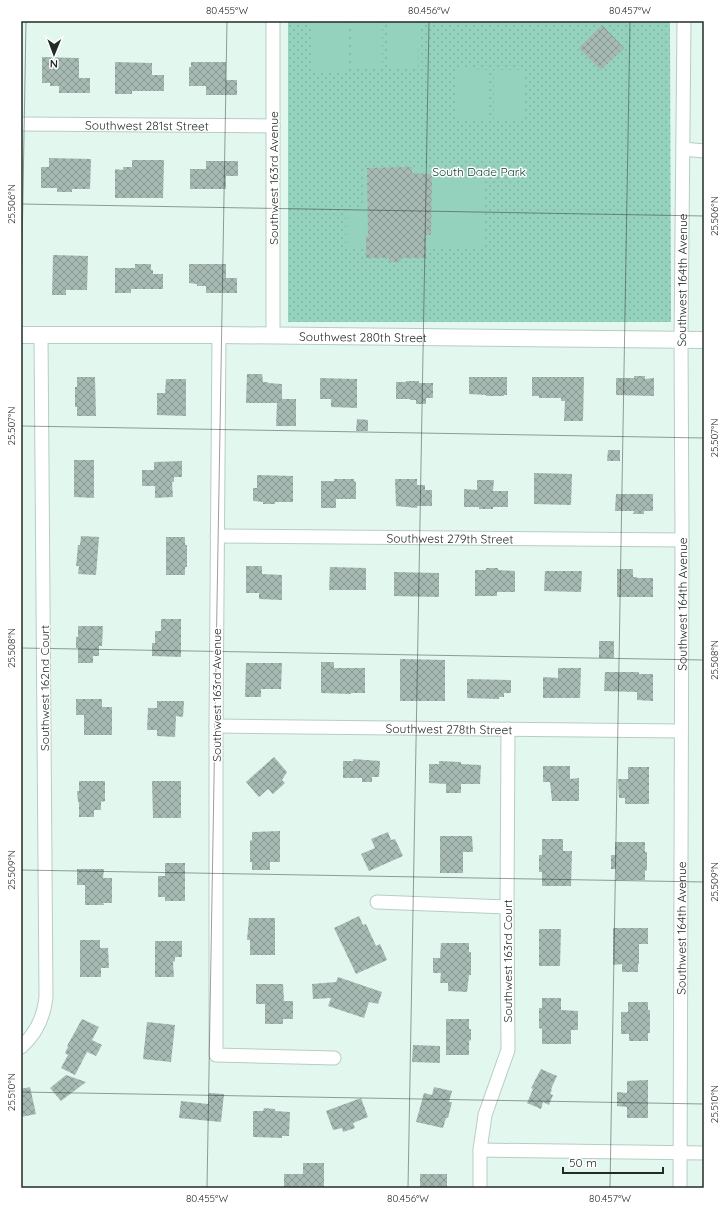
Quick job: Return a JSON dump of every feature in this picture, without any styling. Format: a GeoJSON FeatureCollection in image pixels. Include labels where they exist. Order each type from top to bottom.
{"type":"FeatureCollection","features":[{"type":"Feature","properties":{"kind":"street","name":"Southwest 163rd Avenue"},"geometry":{"type":"LineString","coordinates":[[273,21],[273,336]]}},
{"type":"Feature","properties":{"kind":"street","name":"Southwest 164th Avenue"},"geometry":{"type":"LineString","coordinates":[[680,1188],[682,540],[681,340],[684,21]]}},
{"type":"Feature","properties":{"kind":"street","name":"Southwest 281st Street"},"geometry":{"type":"LineString","coordinates":[[21,124],[273,126]]}},
{"type":"Feature","properties":{"kind":"street"},"geometry":{"type":"LineString","coordinates":[[683,149],[704,151]]}},
{"type":"Feature","properties":{"kind":"street","name":"Southwest 280th Street"},"geometry":{"type":"LineString","coordinates":[[21,335],[219,335],[704,340]]}},
{"type":"Feature","properties":{"kind":"street","name":"Southwest 162nd Court"},"geometry":{"type":"LineString","coordinates":[[21,1047],[31,1037],[41,1018],[46,997],[41,335]]}},
{"type":"Feature","properties":{"kind":"street","name":"Southwest 163rd Avenue"},"geometry":{"type":"LineString","coordinates":[[219,335],[216,726],[216,1055],[334,1058]]}},
{"type":"Feature","properties":{"kind":"street","name":"Southwest 279th Street"},"geometry":{"type":"LineString","coordinates":[[217,536],[682,540]]}},
{"type":"Feature","properties":{"kind":"street","name":"Southwest 278th Street"},"geometry":{"type":"LineString","coordinates":[[216,726],[681,731]]}},
{"type":"Feature","properties":{"kind":"street","name":"Southwest 163rd Court"},"geometry":{"type":"LineString","coordinates":[[480,1188],[480,1150],[485,1115],[508,1050],[508,729]]}},
{"type":"Feature","properties":{"kind":"street"},"geometry":{"type":"LineString","coordinates":[[377,902],[507,906]]}},
{"type":"Feature","properties":{"kind":"street"},"geometry":{"type":"LineString","coordinates":[[480,1150],[704,1153]]}},
{"type":"Feature","properties":{"kind":"green space","name":"South Dade Park"},"geometry":{"type":"Polygon","coordinates":[[[288,21],[670,21],[671,322],[288,322],[288,21]]]}},
{"type":"Feature","properties":{"kind":"green space"},"geometry":{"type":"Polygon","coordinates":[[[312,21],[348,21],[347,72],[311,71],[312,21]]]}},
{"type":"Feature","properties":{"kind":"green space"},"geometry":{"type":"Polygon","coordinates":[[[352,21],[382,21],[382,69],[351,68],[352,21]]]}},
{"type":"Feature","properties":{"kind":"green space"},"geometry":{"type":"Polygon","coordinates":[[[388,21],[419,21],[418,69],[388,69],[388,21]]]}},
{"type":"Feature","properties":{"kind":"green space"},"geometry":{"type":"Polygon","coordinates":[[[457,69],[488,70],[488,121],[457,121],[457,69]]]}},
{"type":"Feature","properties":{"kind":"green space"},"geometry":{"type":"Polygon","coordinates":[[[494,70],[524,70],[524,121],[494,121],[494,70]]]}},
{"type":"Feature","properties":{"kind":"green space"},"geometry":{"type":"Polygon","coordinates":[[[364,167],[433,167],[433,178],[485,178],[484,248],[346,247],[346,207],[364,207],[364,167]]]}},
{"type":"Feature","properties":{"kind":"building"},"geometry":{"type":"Polygon","coordinates":[[[602,25],[624,48],[601,70],[579,48],[602,25]]]}},
{"type":"Feature","properties":{"kind":"building"},"geometry":{"type":"Polygon","coordinates":[[[42,57],[79,58],[79,78],[90,78],[90,93],[59,93],[59,86],[50,86],[50,83],[42,83],[42,57]]]}},
{"type":"Feature","properties":{"kind":"building"},"geometry":{"type":"Polygon","coordinates":[[[115,62],[152,63],[152,75],[164,75],[164,91],[132,91],[132,94],[115,94],[115,62]]]}},
{"type":"Feature","properties":{"kind":"building"},"geometry":{"type":"Polygon","coordinates":[[[191,62],[226,62],[226,80],[237,80],[237,95],[206,95],[206,86],[189,86],[189,67],[191,67],[191,62]]]}},
{"type":"Feature","properties":{"kind":"building"},"geometry":{"type":"Polygon","coordinates":[[[49,158],[91,159],[90,189],[72,189],[72,192],[57,192],[57,188],[41,188],[41,167],[49,167],[49,158]]]}},
{"type":"Feature","properties":{"kind":"building"},"geometry":{"type":"Polygon","coordinates":[[[132,160],[164,160],[163,198],[115,198],[115,169],[123,170],[123,167],[132,167],[132,160]]]}},
{"type":"Feature","properties":{"kind":"building"},"geometry":{"type":"Polygon","coordinates":[[[206,161],[238,161],[238,176],[226,176],[226,189],[190,189],[190,169],[206,169],[206,161]]]}},
{"type":"Feature","properties":{"kind":"building"},"geometry":{"type":"Polygon","coordinates":[[[412,167],[412,173],[432,174],[431,235],[426,235],[426,258],[401,258],[401,262],[389,262],[389,258],[366,258],[366,236],[368,236],[367,168],[412,167]]]}},
{"type":"Feature","properties":{"kind":"building"},"geometry":{"type":"Polygon","coordinates":[[[53,255],[88,256],[87,290],[66,290],[66,295],[52,295],[53,255]]]}},
{"type":"Feature","properties":{"kind":"building"},"geometry":{"type":"Polygon","coordinates":[[[135,264],[151,264],[153,274],[163,274],[163,289],[131,289],[131,293],[115,293],[115,268],[135,268],[135,264]]]}},
{"type":"Feature","properties":{"kind":"building"},"geometry":{"type":"Polygon","coordinates":[[[189,264],[226,264],[226,278],[237,278],[237,293],[206,293],[206,286],[197,286],[197,284],[189,283],[189,264]]]}},
{"type":"Feature","properties":{"kind":"building"},"geometry":{"type":"Polygon","coordinates":[[[247,374],[262,374],[263,382],[282,384],[282,399],[296,399],[296,426],[276,426],[277,403],[246,403],[247,374]]]}},
{"type":"Feature","properties":{"kind":"building"},"geometry":{"type":"Polygon","coordinates":[[[634,376],[645,376],[645,379],[654,378],[654,396],[616,395],[616,378],[634,378],[634,376]]]}},
{"type":"Feature","properties":{"kind":"building"},"geometry":{"type":"Polygon","coordinates":[[[77,377],[95,377],[96,416],[77,416],[77,407],[75,407],[75,387],[77,387],[77,377]]]}},
{"type":"Feature","properties":{"kind":"building"},"geometry":{"type":"Polygon","coordinates":[[[469,377],[507,377],[507,395],[486,396],[469,394],[469,377]]]}},
{"type":"Feature","properties":{"kind":"building"},"geometry":{"type":"Polygon","coordinates":[[[532,377],[584,377],[583,421],[564,421],[565,401],[561,401],[561,398],[539,398],[539,396],[532,396],[532,377]]]}},
{"type":"Feature","properties":{"kind":"building"},"geometry":{"type":"Polygon","coordinates":[[[320,378],[357,379],[357,408],[331,407],[331,399],[320,399],[320,378]]]}},
{"type":"Feature","properties":{"kind":"building"},"geometry":{"type":"Polygon","coordinates":[[[166,379],[186,379],[186,416],[157,415],[157,393],[165,393],[166,379]]]}},
{"type":"Feature","properties":{"kind":"building"},"geometry":{"type":"Polygon","coordinates":[[[406,381],[433,383],[433,398],[426,398],[426,404],[416,404],[416,400],[410,399],[396,399],[396,382],[406,381]]]}},
{"type":"Feature","properties":{"kind":"building"},"geometry":{"type":"Polygon","coordinates":[[[357,419],[368,420],[368,431],[356,431],[357,419]]]}},
{"type":"Feature","properties":{"kind":"building"},"geometry":{"type":"Polygon","coordinates":[[[608,450],[620,450],[620,461],[607,461],[608,450]]]}},
{"type":"Feature","properties":{"kind":"building"},"geometry":{"type":"Polygon","coordinates":[[[74,460],[94,460],[94,498],[74,497],[74,460]]]}},
{"type":"Feature","properties":{"kind":"building"},"geometry":{"type":"Polygon","coordinates":[[[182,461],[182,477],[174,477],[174,482],[172,482],[173,497],[155,498],[155,486],[142,486],[142,470],[154,470],[154,462],[182,461]]]}},
{"type":"Feature","properties":{"kind":"building"},"geometry":{"type":"Polygon","coordinates":[[[534,473],[572,474],[571,505],[534,504],[534,473]]]}},
{"type":"Feature","properties":{"kind":"building"},"geometry":{"type":"Polygon","coordinates":[[[257,475],[293,476],[293,502],[263,504],[263,502],[253,501],[253,488],[257,488],[257,475]]]}},
{"type":"Feature","properties":{"kind":"building"},"geometry":{"type":"Polygon","coordinates":[[[334,479],[354,479],[356,482],[356,499],[336,499],[336,508],[321,508],[321,481],[334,481],[334,479]]]}},
{"type":"Feature","properties":{"kind":"building"},"geometry":{"type":"Polygon","coordinates":[[[395,479],[417,479],[417,485],[425,485],[425,490],[432,490],[432,506],[417,506],[417,508],[396,506],[395,479]]]}},
{"type":"Feature","properties":{"kind":"building"},"geometry":{"type":"Polygon","coordinates":[[[477,480],[494,480],[493,491],[508,491],[508,507],[479,509],[479,507],[464,507],[464,489],[477,490],[477,480]]]}},
{"type":"Feature","properties":{"kind":"building"},"geometry":{"type":"Polygon","coordinates":[[[616,494],[653,494],[653,511],[644,511],[644,514],[633,514],[634,511],[615,511],[616,494]]]}},
{"type":"Feature","properties":{"kind":"building"},"geometry":{"type":"Polygon","coordinates":[[[81,536],[99,537],[96,575],[78,574],[79,566],[76,566],[78,545],[80,545],[81,536]]]}},
{"type":"Feature","properties":{"kind":"building"},"geometry":{"type":"Polygon","coordinates":[[[166,537],[185,537],[185,545],[187,545],[187,567],[185,567],[185,575],[166,575],[166,537]]]}},
{"type":"Feature","properties":{"kind":"building"},"geometry":{"type":"Polygon","coordinates":[[[246,566],[262,566],[262,574],[282,575],[282,600],[259,599],[259,593],[246,593],[246,566]]]}},
{"type":"Feature","properties":{"kind":"building"},"geometry":{"type":"Polygon","coordinates":[[[330,567],[366,568],[366,590],[329,590],[330,567]]]}},
{"type":"Feature","properties":{"kind":"building"},"geometry":{"type":"Polygon","coordinates":[[[486,568],[498,568],[498,570],[515,571],[515,592],[497,592],[497,596],[475,596],[475,570],[486,570],[486,568]]]}},
{"type":"Feature","properties":{"kind":"building"},"geometry":{"type":"Polygon","coordinates":[[[617,569],[633,569],[633,577],[637,578],[653,578],[653,597],[617,597],[617,569]]]}},
{"type":"Feature","properties":{"kind":"building"},"geometry":{"type":"Polygon","coordinates":[[[545,571],[582,571],[581,592],[544,591],[545,571]]]}},
{"type":"Feature","properties":{"kind":"building"},"geometry":{"type":"Polygon","coordinates":[[[394,572],[439,573],[439,597],[394,596],[394,572]]]}},
{"type":"Feature","properties":{"kind":"building"},"geometry":{"type":"Polygon","coordinates":[[[161,619],[181,619],[181,657],[152,656],[152,643],[155,643],[155,631],[161,631],[161,619]]]}},
{"type":"Feature","properties":{"kind":"building"},"geometry":{"type":"Polygon","coordinates":[[[78,626],[103,626],[102,646],[99,646],[99,656],[93,656],[93,663],[78,663],[76,637],[78,637],[78,626]]]}},
{"type":"Feature","properties":{"kind":"building"},"geometry":{"type":"Polygon","coordinates":[[[599,641],[614,641],[614,658],[599,658],[599,641]]]}},
{"type":"Feature","properties":{"kind":"building"},"geometry":{"type":"Polygon","coordinates":[[[400,659],[445,660],[445,701],[400,701],[400,659]]]}},
{"type":"Feature","properties":{"kind":"building"},"geometry":{"type":"Polygon","coordinates":[[[321,662],[334,662],[334,668],[365,668],[365,693],[321,693],[321,662]]]}},
{"type":"Feature","properties":{"kind":"building"},"geometry":{"type":"Polygon","coordinates":[[[246,663],[282,663],[281,689],[261,689],[261,697],[245,697],[246,663]]]}},
{"type":"Feature","properties":{"kind":"building"},"geometry":{"type":"Polygon","coordinates":[[[558,668],[581,668],[580,698],[543,698],[543,677],[558,678],[558,668]]]}},
{"type":"Feature","properties":{"kind":"building"},"geometry":{"type":"Polygon","coordinates":[[[605,672],[639,672],[639,674],[653,674],[653,701],[637,700],[637,692],[604,691],[605,672]]]}},
{"type":"Feature","properties":{"kind":"building"},"geometry":{"type":"Polygon","coordinates":[[[467,679],[511,680],[511,693],[504,693],[504,697],[499,697],[499,699],[467,698],[467,679]]]}},
{"type":"Feature","properties":{"kind":"building"},"geometry":{"type":"Polygon","coordinates":[[[76,699],[102,699],[102,707],[112,707],[112,735],[84,735],[84,715],[76,715],[76,699]]]}},
{"type":"Feature","properties":{"kind":"building"},"geometry":{"type":"Polygon","coordinates":[[[157,701],[184,701],[183,717],[176,716],[175,737],[157,736],[157,730],[147,730],[148,708],[157,708],[157,701]]]}},
{"type":"Feature","properties":{"kind":"building"},"geometry":{"type":"Polygon","coordinates":[[[274,757],[287,772],[282,780],[285,783],[273,794],[268,789],[259,797],[246,782],[274,757]]]}},
{"type":"Feature","properties":{"kind":"building"},"geometry":{"type":"Polygon","coordinates":[[[353,759],[380,761],[379,777],[372,777],[372,782],[362,782],[362,778],[343,778],[343,761],[353,761],[353,759]]]}},
{"type":"Feature","properties":{"kind":"building"},"geometry":{"type":"Polygon","coordinates":[[[439,761],[481,765],[480,784],[461,784],[461,793],[446,793],[446,784],[429,783],[429,764],[439,764],[439,761]]]}},
{"type":"Feature","properties":{"kind":"building"},"geometry":{"type":"Polygon","coordinates":[[[543,766],[570,766],[570,779],[579,778],[579,801],[552,801],[550,782],[543,782],[543,766]]]}},
{"type":"Feature","properties":{"kind":"building"},"geometry":{"type":"Polygon","coordinates":[[[628,767],[649,767],[649,804],[625,804],[625,798],[619,798],[618,779],[628,779],[628,767]]]}},
{"type":"Feature","properties":{"kind":"building"},"geometry":{"type":"Polygon","coordinates":[[[79,781],[105,781],[105,801],[101,802],[101,810],[94,810],[94,817],[79,817],[77,791],[79,791],[79,781]]]}},
{"type":"Feature","properties":{"kind":"building"},"geometry":{"type":"Polygon","coordinates":[[[152,781],[181,781],[181,818],[153,818],[152,781]]]}},
{"type":"Feature","properties":{"kind":"building"},"geometry":{"type":"Polygon","coordinates":[[[280,831],[280,862],[270,862],[270,870],[252,870],[252,862],[250,862],[250,841],[252,840],[252,832],[280,831]]]}},
{"type":"Feature","properties":{"kind":"building"},"geometry":{"type":"Polygon","coordinates":[[[388,832],[391,840],[395,839],[403,856],[369,871],[361,854],[375,848],[371,839],[388,832]]]}},
{"type":"Feature","properties":{"kind":"building"},"geometry":{"type":"Polygon","coordinates":[[[440,836],[472,836],[473,852],[463,852],[463,873],[440,873],[440,836]]]}},
{"type":"Feature","properties":{"kind":"building"},"geometry":{"type":"Polygon","coordinates":[[[542,839],[563,839],[563,851],[572,851],[571,886],[542,886],[542,872],[539,872],[539,855],[542,855],[542,839]]]}},
{"type":"Feature","properties":{"kind":"building"},"geometry":{"type":"Polygon","coordinates":[[[615,842],[645,842],[645,852],[647,852],[647,870],[645,871],[645,880],[616,880],[616,869],[611,869],[611,855],[615,855],[615,842]]]}},
{"type":"Feature","properties":{"kind":"building"},"geometry":{"type":"Polygon","coordinates":[[[165,863],[185,863],[185,901],[165,901],[165,897],[158,897],[158,876],[165,876],[165,863]]]}},
{"type":"Feature","properties":{"kind":"building"},"geometry":{"type":"Polygon","coordinates":[[[77,869],[104,869],[103,878],[112,878],[112,903],[103,903],[104,905],[85,905],[85,885],[77,885],[77,869]]]}},
{"type":"Feature","properties":{"kind":"building"},"geometry":{"type":"Polygon","coordinates":[[[359,916],[363,925],[366,924],[376,946],[380,944],[387,960],[356,974],[334,928],[359,916]]]}},
{"type":"Feature","properties":{"kind":"building"},"geometry":{"type":"Polygon","coordinates":[[[249,918],[275,918],[275,955],[250,955],[250,940],[247,940],[249,918]]]}},
{"type":"Feature","properties":{"kind":"building"},"geometry":{"type":"Polygon","coordinates":[[[613,928],[648,928],[648,944],[639,944],[638,972],[622,972],[622,964],[613,965],[613,928]]]}},
{"type":"Feature","properties":{"kind":"building"},"geometry":{"type":"Polygon","coordinates":[[[539,929],[561,929],[560,966],[539,966],[539,929]]]}},
{"type":"Feature","properties":{"kind":"building"},"geometry":{"type":"Polygon","coordinates":[[[80,940],[100,940],[100,948],[108,948],[109,968],[101,968],[101,977],[80,977],[80,940]]]}},
{"type":"Feature","properties":{"kind":"building"},"geometry":{"type":"Polygon","coordinates":[[[155,941],[182,941],[182,957],[175,957],[175,961],[173,962],[174,977],[155,977],[155,941]]]}},
{"type":"Feature","properties":{"kind":"building"},"geometry":{"type":"Polygon","coordinates":[[[441,943],[469,943],[469,952],[471,952],[471,975],[469,975],[467,992],[448,991],[448,983],[440,983],[441,973],[433,973],[433,958],[440,958],[441,943]]]}},
{"type":"Feature","properties":{"kind":"building"},"geometry":{"type":"Polygon","coordinates":[[[338,977],[382,992],[378,1004],[369,1002],[364,1018],[328,1006],[331,998],[313,999],[312,984],[336,982],[338,977]]]}},
{"type":"Feature","properties":{"kind":"building"},"geometry":{"type":"Polygon","coordinates":[[[256,984],[283,984],[284,1001],[293,1001],[293,1019],[283,1019],[283,1024],[265,1024],[265,1004],[256,1004],[256,984]]]}},
{"type":"Feature","properties":{"kind":"building"},"geometry":{"type":"Polygon","coordinates":[[[542,998],[561,998],[561,1010],[578,1011],[578,1030],[571,1030],[571,1044],[542,1044],[542,1029],[539,1028],[539,1008],[542,1008],[542,998]]]}},
{"type":"Feature","properties":{"kind":"building"},"geometry":{"type":"Polygon","coordinates":[[[628,1002],[648,1002],[648,1010],[650,1010],[650,1033],[648,1033],[648,1041],[629,1041],[629,1034],[621,1034],[621,1012],[628,1012],[628,1002]]]}},
{"type":"Feature","properties":{"kind":"building"},"geometry":{"type":"Polygon","coordinates":[[[82,1019],[99,1027],[92,1040],[102,1045],[96,1056],[87,1052],[75,1075],[61,1068],[68,1055],[65,1053],[68,1047],[67,1046],[82,1019]]]}},
{"type":"Feature","properties":{"kind":"building"},"geometry":{"type":"Polygon","coordinates":[[[446,1019],[469,1019],[471,1040],[469,1041],[469,1055],[446,1055],[446,1019]]]}},
{"type":"Feature","properties":{"kind":"building"},"geometry":{"type":"Polygon","coordinates":[[[147,1022],[175,1025],[171,1062],[143,1059],[147,1022]]]}},
{"type":"Feature","properties":{"kind":"building"},"geometry":{"type":"Polygon","coordinates":[[[413,1045],[440,1046],[440,1063],[412,1062],[413,1045]]]}},
{"type":"Feature","properties":{"kind":"building"},"geometry":{"type":"Polygon","coordinates":[[[541,1069],[557,1076],[551,1089],[550,1094],[553,1095],[549,1105],[543,1102],[541,1109],[527,1103],[533,1089],[531,1088],[541,1069]]]}},
{"type":"Feature","properties":{"kind":"building"},"geometry":{"type":"Polygon","coordinates":[[[66,1075],[86,1082],[61,1101],[50,1088],[66,1075]]]}},
{"type":"Feature","properties":{"kind":"building"},"geometry":{"type":"Polygon","coordinates":[[[648,1080],[648,1118],[627,1118],[627,1107],[617,1106],[617,1092],[627,1093],[627,1081],[648,1080]]]}},
{"type":"Feature","properties":{"kind":"building"},"geometry":{"type":"Polygon","coordinates":[[[30,1087],[36,1114],[21,1117],[21,1089],[30,1087]]]}},
{"type":"Feature","properties":{"kind":"building"},"geometry":{"type":"Polygon","coordinates":[[[434,1087],[452,1091],[449,1102],[452,1102],[448,1118],[446,1118],[443,1128],[416,1122],[424,1093],[432,1095],[434,1087]]]}},
{"type":"Feature","properties":{"kind":"building"},"geometry":{"type":"Polygon","coordinates":[[[209,1093],[224,1094],[221,1122],[179,1118],[181,1101],[208,1104],[209,1093]]]}},
{"type":"Feature","properties":{"kind":"building"},"geometry":{"type":"Polygon","coordinates":[[[361,1098],[368,1117],[353,1123],[355,1128],[343,1132],[342,1128],[333,1130],[326,1111],[361,1098]]]}},
{"type":"Feature","properties":{"kind":"building"},"geometry":{"type":"Polygon","coordinates":[[[264,1108],[275,1109],[275,1111],[290,1112],[289,1136],[282,1136],[282,1138],[253,1137],[253,1111],[263,1111],[264,1108]]]}},
{"type":"Feature","properties":{"kind":"building"},"geometry":{"type":"Polygon","coordinates":[[[303,1163],[324,1163],[324,1188],[284,1188],[284,1174],[303,1174],[303,1163]]]}},
{"type":"Feature","properties":{"kind":"building"},"geometry":{"type":"Polygon","coordinates":[[[420,1174],[447,1174],[447,1188],[420,1188],[420,1174]]]}}]}
